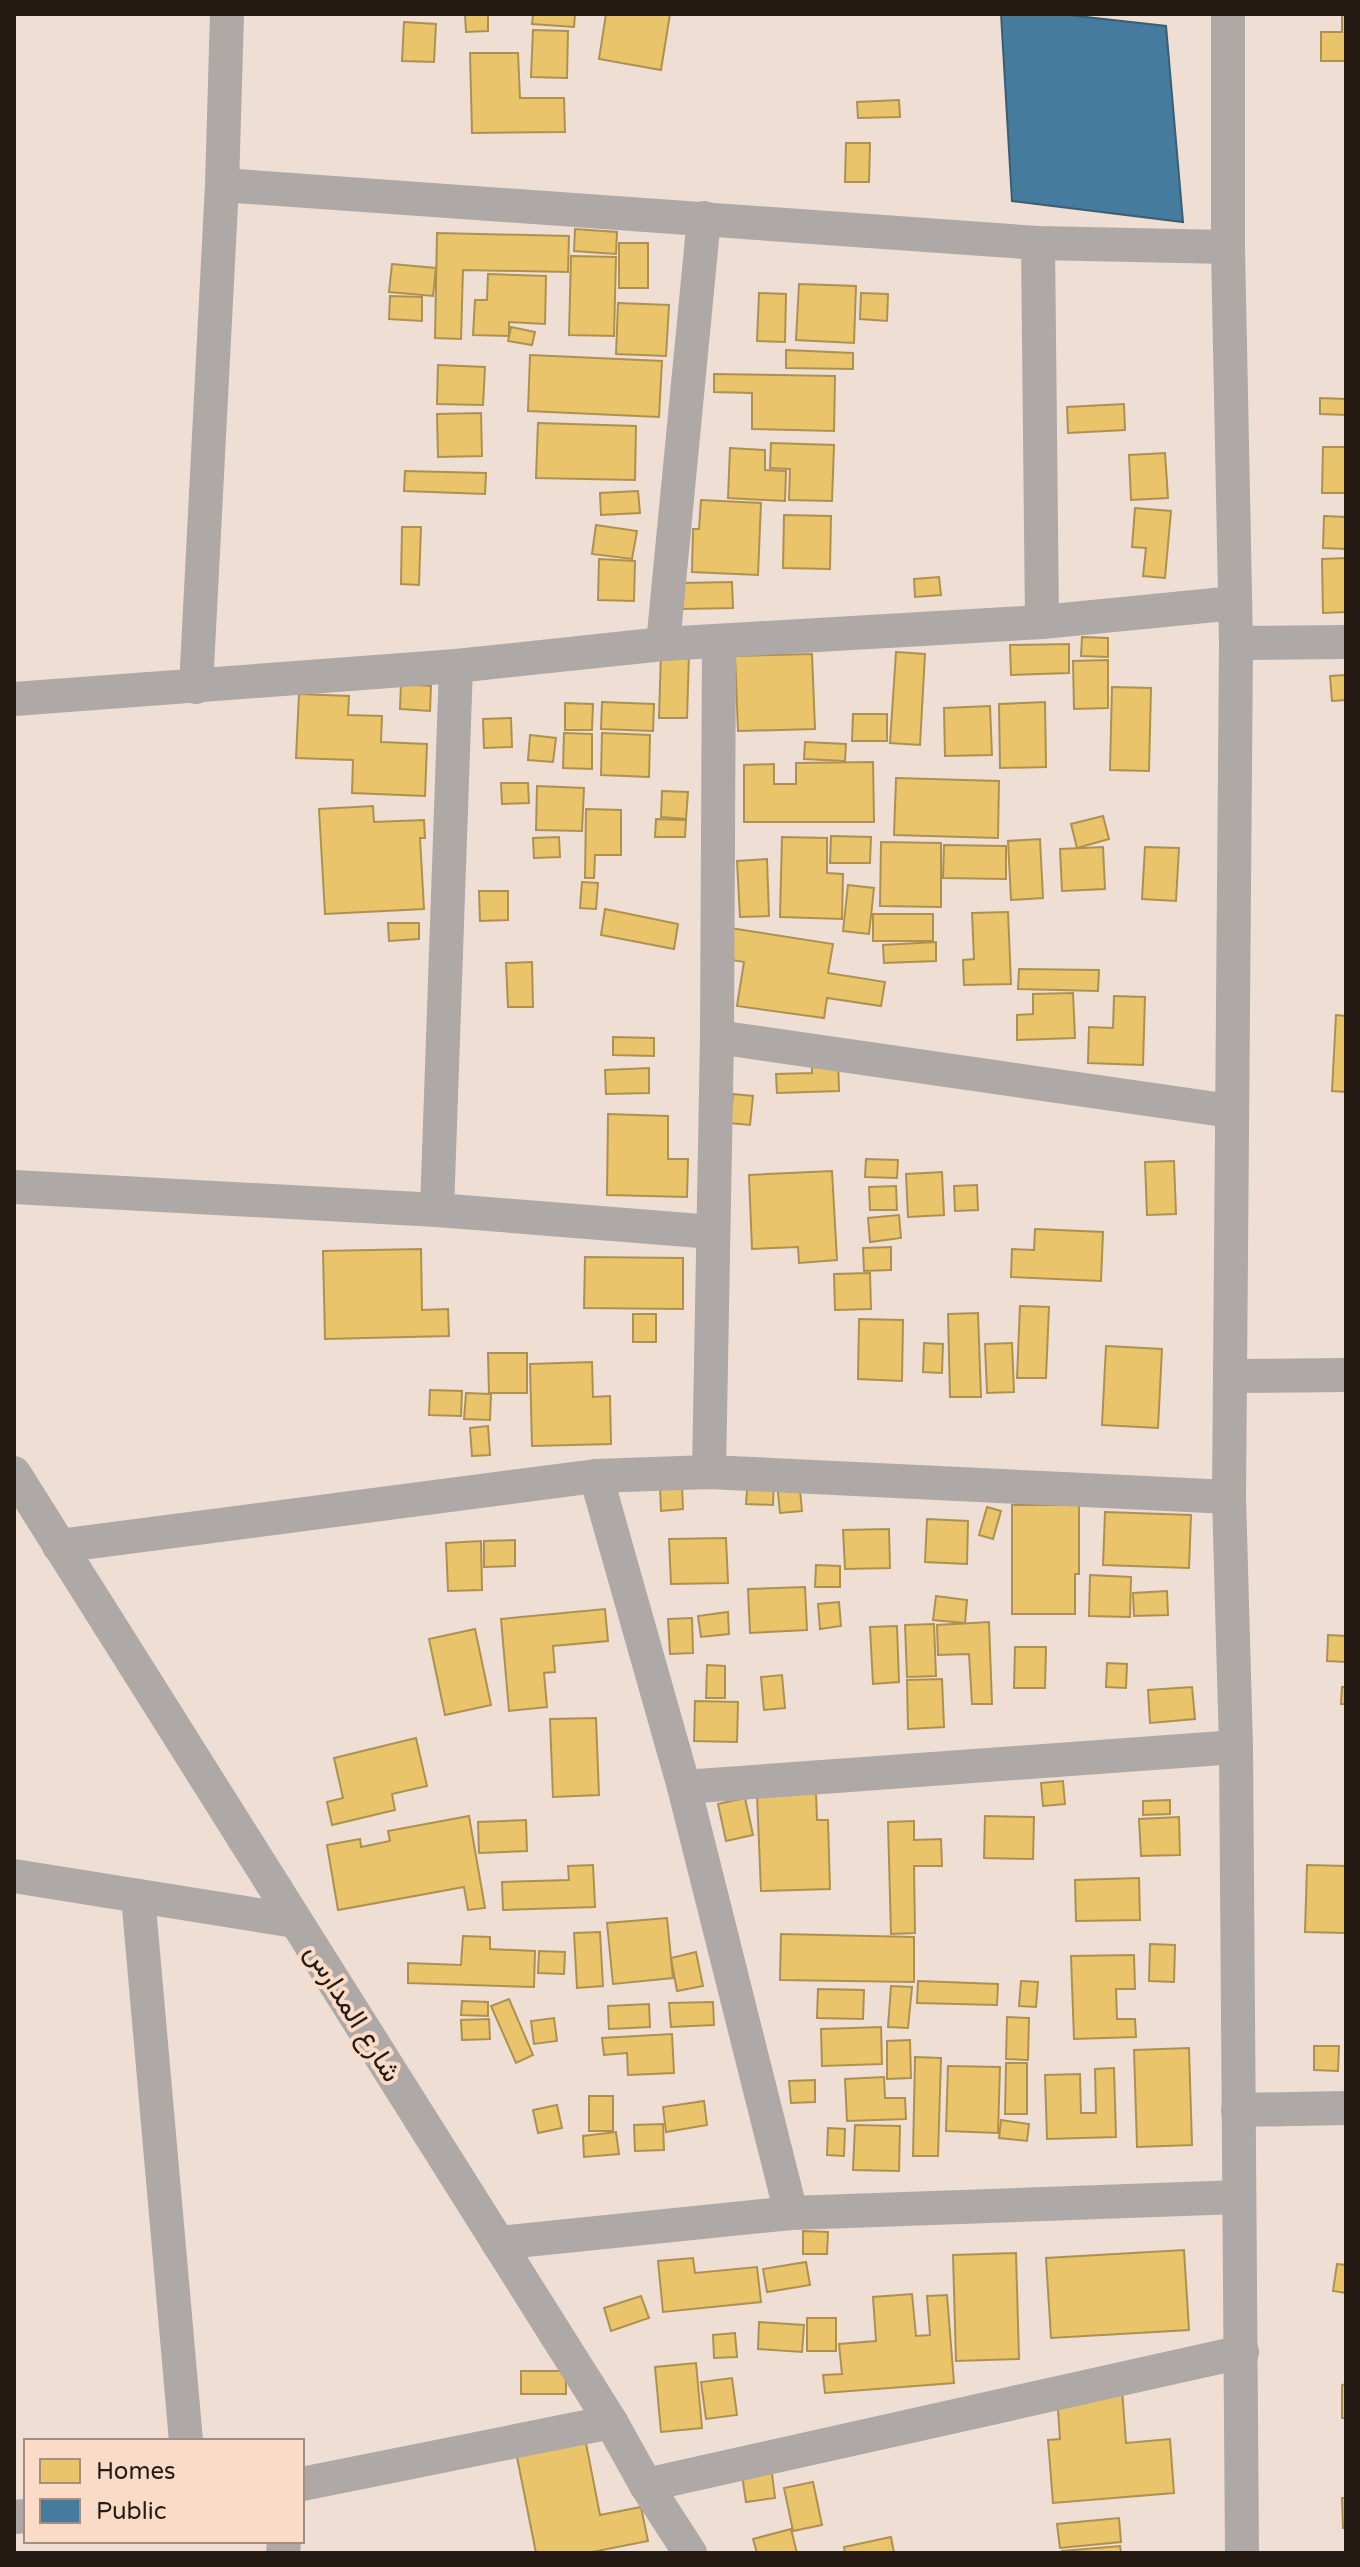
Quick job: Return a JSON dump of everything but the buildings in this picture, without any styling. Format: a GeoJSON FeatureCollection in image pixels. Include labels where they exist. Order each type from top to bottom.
{"type":"FeatureCollection","features":[{"type":"Feature","properties":{"kind":"street"},"geometry":{"type":"LineString","coordinates":[[196,687],[222,185],[227,14]]}},
{"type":"Feature","properties":{"kind":"street"},"geometry":{"type":"LineString","coordinates":[[1225,15],[1236,643],[1229,1497],[1236,1747],[1242,2553]]}},
{"type":"Feature","properties":{"kind":"street"},"geometry":{"type":"LineString","coordinates":[[222,185],[1038,243],[1228,247]]}},
{"type":"Feature","properties":{"kind":"street"},"geometry":{"type":"LineString","coordinates":[[663,644],[704,218]]}},
{"type":"Feature","properties":{"kind":"street"},"geometry":{"type":"LineString","coordinates":[[1038,243],[1042,622]]}},
{"type":"Feature","properties":{"kind":"street"},"geometry":{"type":"LineString","coordinates":[[14,699],[456,666],[663,644],[1042,622],[1235,603]]}},
{"type":"Feature","properties":{"kind":"street"},"geometry":{"type":"LineString","coordinates":[[709,1472],[717,1037],[719,642]]}},
{"type":"Feature","properties":{"kind":"street"},"geometry":{"type":"LineString","coordinates":[[1236,643],[1346,642]]}},
{"type":"Feature","properties":{"kind":"street"},"geometry":{"type":"LineString","coordinates":[[437,1210],[456,666]]}},
{"type":"Feature","properties":{"kind":"street"},"geometry":{"type":"LineString","coordinates":[[717,1037],[1230,1111]]}},
{"type":"Feature","properties":{"kind":"street"},"geometry":{"type":"LineString","coordinates":[[14,1187],[437,1210],[713,1232]]}},
{"type":"Feature","properties":{"kind":"street"},"geometry":{"type":"LineString","coordinates":[[1231,1376],[1346,1375]]}},
{"type":"Feature","properties":{"kind":"street"},"geometry":{"type":"LineString","coordinates":[[59,1546],[596,1476],[709,1472],[1229,1497]]}},
{"type":"Feature","properties":{"kind":"street"},"geometry":{"type":"LineString","coordinates":[[596,1476],[684,1787],[791,2213]]}},
{"type":"Feature","properties":{"kind":"street","name":"شارع المدارس"},"geometry":{"type":"LineString","coordinates":[[16,1481],[611,2422],[646,2485],[690,2553]]}},
{"type":"Feature","properties":{"kind":"street"},"geometry":{"type":"LineString","coordinates":[[684,1787],[1236,1747]]}},
{"type":"Feature","properties":{"kind":"street"},"geometry":{"type":"LineString","coordinates":[[14,1876],[295,1921]]}},
{"type":"Feature","properties":{"kind":"street"},"geometry":{"type":"LineString","coordinates":[[138,1896],[186,2439]]}},
{"type":"Feature","properties":{"kind":"street"},"geometry":{"type":"LineString","coordinates":[[1238,2110],[1346,2108]]}},
{"type":"Feature","properties":{"kind":"street"},"geometry":{"type":"LineString","coordinates":[[498,2243],[791,2213],[1239,2197]]}},
{"type":"Feature","properties":{"kind":"street"},"geometry":{"type":"LineString","coordinates":[[646,2485],[1242,2352]]}},
{"type":"Feature","properties":{"kind":"street"},"geometry":{"type":"LineString","coordinates":[[304,2484],[611,2422]]}}]}
